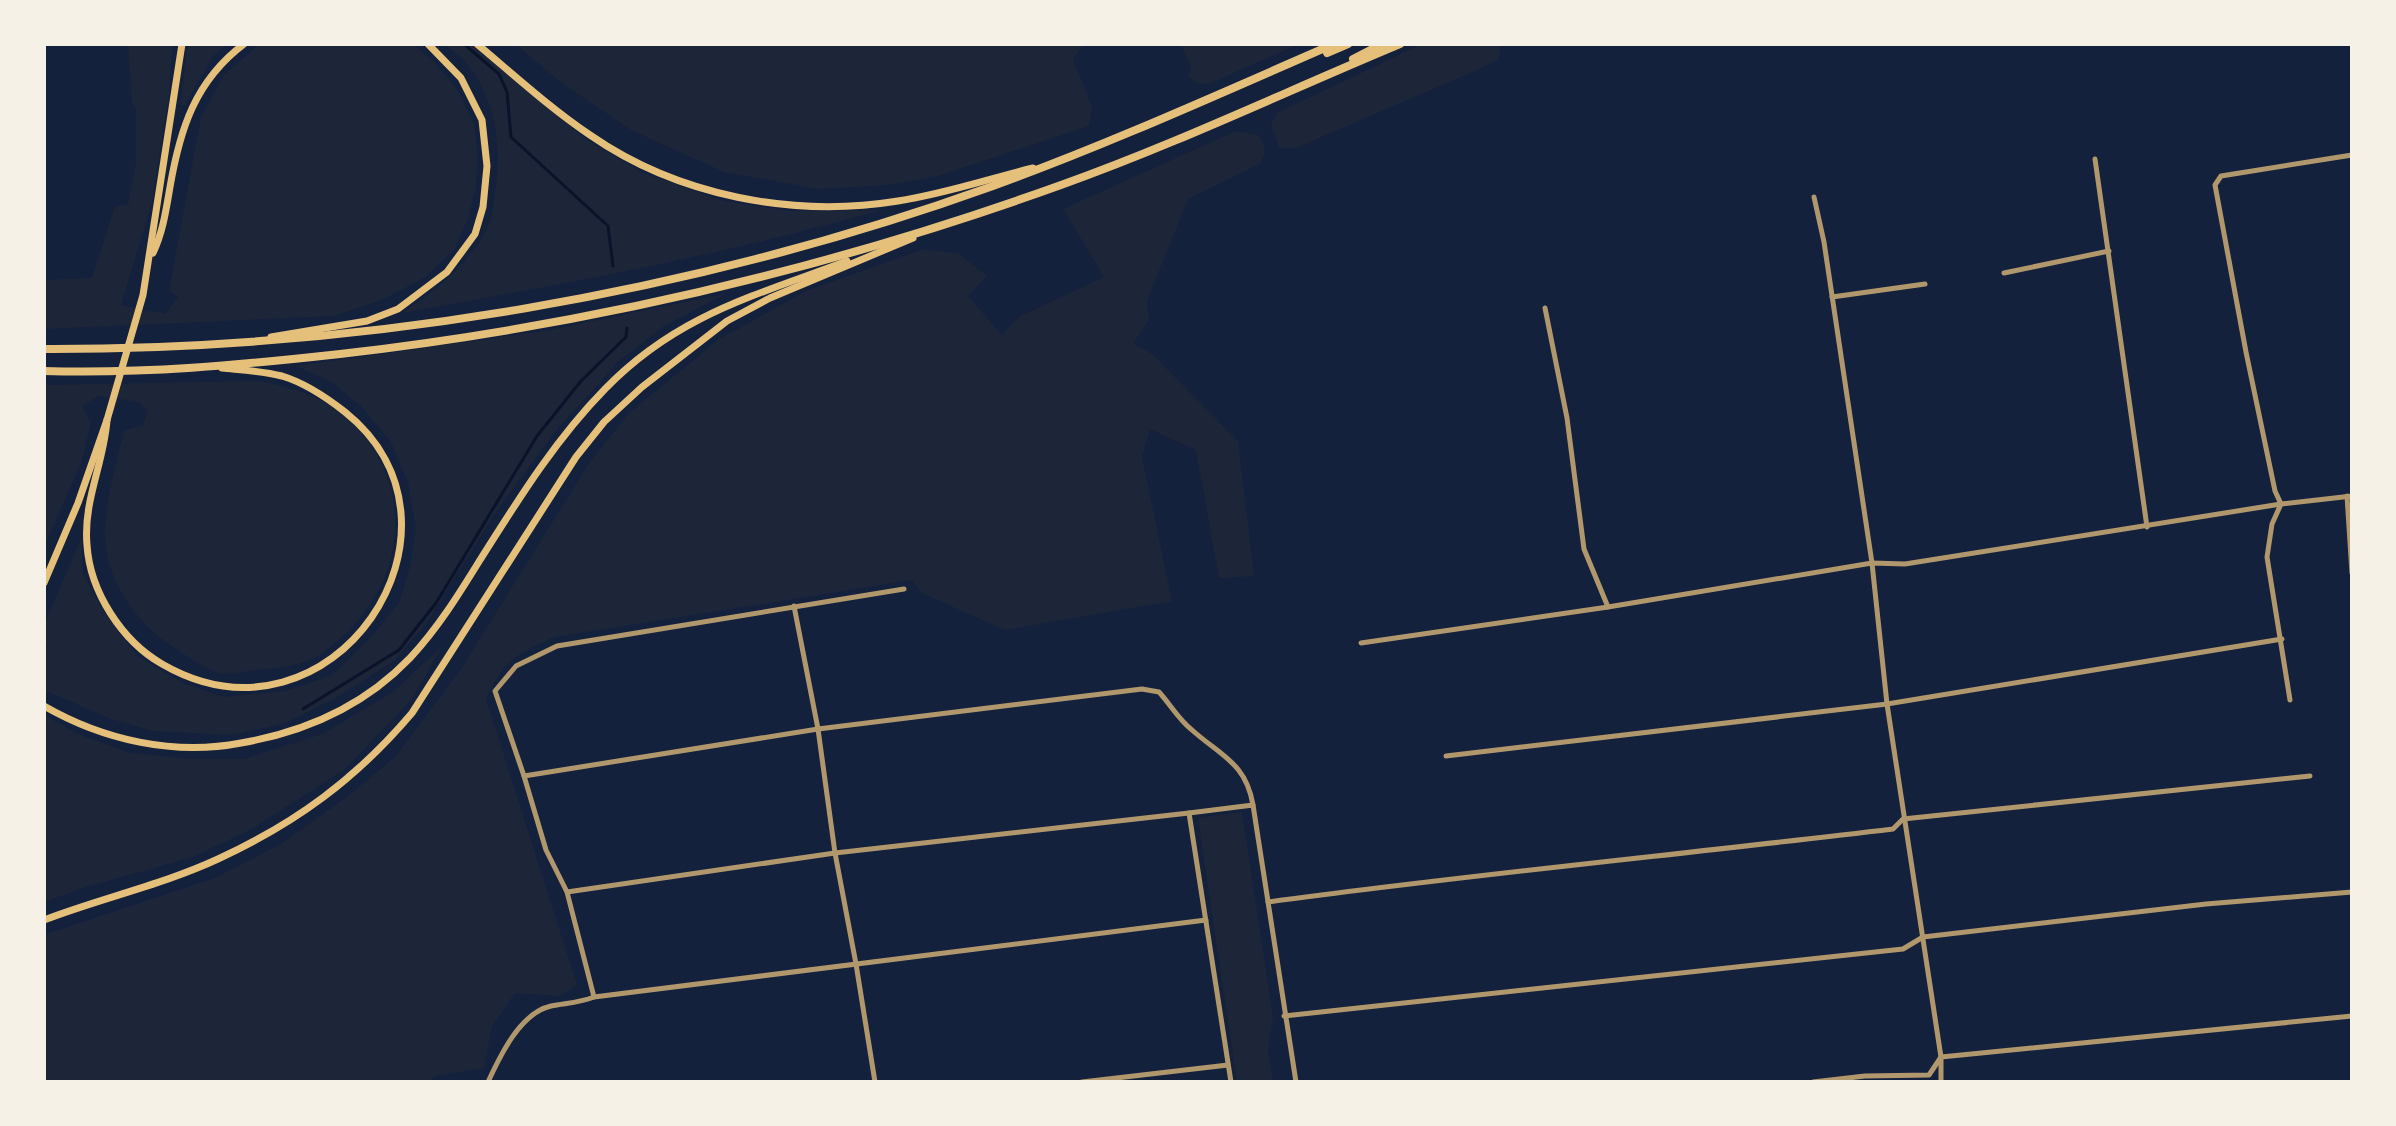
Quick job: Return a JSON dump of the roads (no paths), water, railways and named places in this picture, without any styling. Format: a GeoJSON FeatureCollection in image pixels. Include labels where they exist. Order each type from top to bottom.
{"type":"FeatureCollection","features":[{"type":"Feature","properties":{"kind":"highway"},"geometry":{"type":"LineString","coordinates":[[44,349],[304,339],[373,332],[486,315],[633,287],[738,262],[881,222],[1051,164],[1334,44]]}},
{"type":"Feature","properties":{"kind":"highway"},"geometry":{"type":"LineString","coordinates":[[1251,80],[1286,71],[1348,44]]}},
{"type":"Feature","properties":{"kind":"highway"},"geometry":{"type":"LineString","coordinates":[[1332,73],[1382,44]]}},
{"type":"Feature","properties":{"kind":"highway"},"geometry":{"type":"LineString","coordinates":[[44,371],[98,373],[217,368],[437,342],[615,311],[740,282],[932,229],[1129,159],[1400,44]]}},
{"type":"Feature","properties":{"kind":"main road"},"geometry":{"type":"LineString","coordinates":[[44,583],[78,503],[107,420],[143,295],[182,44]]}},
{"type":"Feature","properties":{"kind":"main road"},"geometry":{"type":"LineString","coordinates":[[149,262],[161,236],[177,147],[188,115],[212,71],[244,44]]}},
{"type":"Feature","properties":{"kind":"main road"},"geometry":{"type":"LineString","coordinates":[[255,340],[367,321],[398,309],[447,272],[475,234],[483,207],[486,176],[486,141],[482,120],[461,78],[428,44]]}},
{"type":"Feature","properties":{"kind":"main road"},"geometry":{"type":"LineString","coordinates":[[477,44],[544,101],[592,136],[634,161],[719,192],[759,201],[805,206],[893,202],[934,195],[1051,164]]}},
{"type":"Feature","properties":{"kind":"main road"},"geometry":{"type":"LineString","coordinates":[[44,706],[85,726],[136,742],[174,747],[223,747],[273,738],[323,720],[372,692],[409,659],[440,624],[541,466],[606,388],[640,358],[678,330],[719,308],[932,229]]}},
{"type":"Feature","properties":{"kind":"main road"},"geometry":{"type":"LineString","coordinates":[[44,920],[216,860],[312,808],[351,778],[412,713],[576,457],[614,413],[681,355],[727,321],[770,298],[932,229]]}},
{"type":"Feature","properties":{"kind":"main road"},"geometry":{"type":"LineString","coordinates":[[107,420],[105,445],[90,489],[86,544],[98,588],[108,609],[128,637],[153,659],[175,672],[208,682],[239,688],[273,684],[307,675],[338,656],[357,637],[388,588],[401,533],[392,478],[376,445],[357,422],[306,386],[281,376],[217,368]]}},
{"type":"Feature","properties":{"kind":"street"},"geometry":{"type":"LineString","coordinates":[[2290,700],[2267,557],[2272,524],[2281,504],[2269,460],[2215,185],[2221,176],[2352,155]]}},
{"type":"Feature","properties":{"kind":"street"},"geometry":{"type":"LineString","coordinates":[[2095,159],[2147,527]]}},
{"type":"Feature","properties":{"kind":"street"},"geometry":{"type":"LineString","coordinates":[[1814,197],[1824,242],[1872,563],[1887,704],[1941,1057],[1941,1082]]}},
{"type":"Feature","properties":{"kind":"street"},"geometry":{"type":"LineString","coordinates":[[2004,273],[2109,251]]}},
{"type":"Feature","properties":{"kind":"street"},"geometry":{"type":"LineString","coordinates":[[1832,297],[1925,284]]}},
{"type":"Feature","properties":{"kind":"street"},"geometry":{"type":"LineString","coordinates":[[1545,308],[1567,418],[1584,549],[1608,607]]}},
{"type":"Feature","properties":{"kind":"street"},"geometry":{"type":"LineString","coordinates":[[1361,643],[1608,607],[1872,563],[1905,564],[2281,504],[2350,496],[2352,573]]}},
{"type":"Feature","properties":{"kind":"street"},"geometry":{"type":"LineString","coordinates":[[594,997],[567,892],[546,850],[495,691],[516,666],[557,646],[904,589]]}},
{"type":"Feature","properties":{"kind":"street"},"geometry":{"type":"LineString","coordinates":[[794,606],[818,729],[835,853],[875,1082]]}},
{"type":"Feature","properties":{"kind":"street"},"geometry":{"type":"LineString","coordinates":[[1446,756],[1887,704],[2282,639]]}},
{"type":"Feature","properties":{"kind":"street"},"geometry":{"type":"LineString","coordinates":[[524,776],[818,729],[1142,689],[1159,692],[1189,728],[1238,766],[1250,785],[1296,1082]]}},
{"type":"Feature","properties":{"kind":"street"},"geometry":{"type":"LineString","coordinates":[[1268,902],[1893,829],[1903,819],[2310,776]]}},
{"type":"Feature","properties":{"kind":"street"},"geometry":{"type":"LineString","coordinates":[[567,892],[835,853],[1253,805]]}},
{"type":"Feature","properties":{"kind":"street"},"geometry":{"type":"LineString","coordinates":[[1189,813],[1231,1082]]}},
{"type":"Feature","properties":{"kind":"street"},"geometry":{"type":"LineString","coordinates":[[1284,1016],[1903,949],[1923,937],[2206,904],[2352,892]]}},
{"type":"Feature","properties":{"kind":"street"},"geometry":{"type":"LineString","coordinates":[[488,1082],[511,1040],[533,1014],[549,1006],[579,1004],[594,997],[1206,920]]}},
{"type":"Feature","properties":{"kind":"street"},"geometry":{"type":"LineString","coordinates":[[1941,1057],[2352,1016]]}},
{"type":"Feature","properties":{"kind":"street"},"geometry":{"type":"LineString","coordinates":[[1813,1082],[1865,1076],[1929,1075],[1941,1057]]}},
{"type":"Feature","properties":{"kind":"street"},"geometry":{"type":"LineString","coordinates":[[1082,1082],[1228,1064]]}},
{"type":"Feature","properties":{"kind":"waterway"},"geometry":{"type":"LineString","coordinates":[[464,44],[499,74],[507,92],[511,137],[608,226],[613,266]]}},
{"type":"Feature","properties":{"kind":"waterway"},"geometry":{"type":"LineString","coordinates":[[303,709],[399,650],[436,603],[537,436],[581,381],[626,337],[627,328]]}}]}
